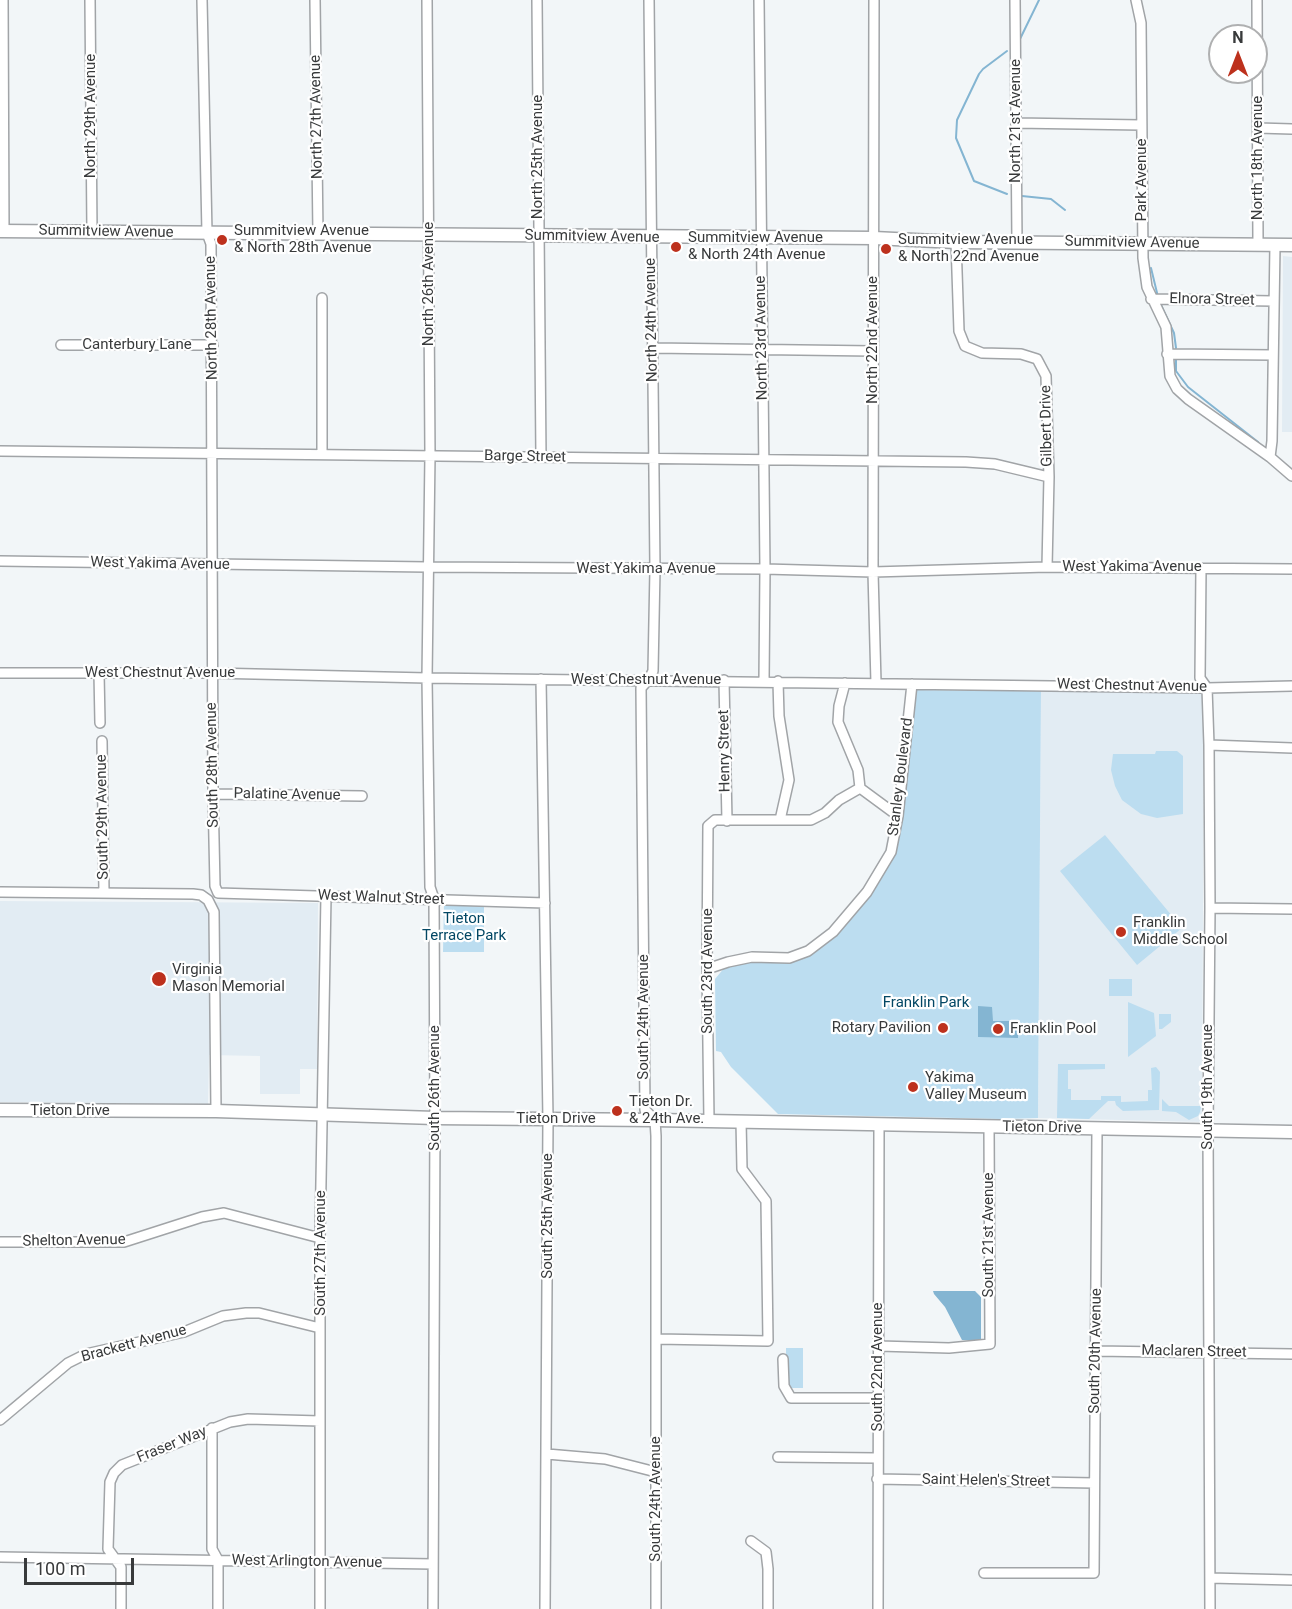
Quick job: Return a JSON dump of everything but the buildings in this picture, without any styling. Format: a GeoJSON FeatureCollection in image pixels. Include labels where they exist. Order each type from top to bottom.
{"type":"FeatureCollection","features":[{"type":"Feature","properties":{"kind":"main road","name":"Summitview Avenue"},"geometry":{"type":"LineString","coordinates":[[2,231],[761,239],[874,238],[957,242],[1292,245]]}},
{"type":"Feature","properties":{"kind":"main road","name":"Tieton Drive"},"geometry":{"type":"LineString","coordinates":[[0,1110],[216,1111],[435,1118],[741,1121],[1292,1132]]}},
{"type":"Feature","properties":{"kind":"street"},"geometry":{"type":"LineString","coordinates":[[2,231],[3,0]]}},
{"type":"Feature","properties":{"kind":"street","name":"North 29th Avenue"},"geometry":{"type":"LineString","coordinates":[[90,0],[92,232]]}},
{"type":"Feature","properties":{"kind":"street","name":"North 28th Avenue"},"geometry":{"type":"LineString","coordinates":[[202,0],[207,233],[211,244],[213,345],[212,564]]}},
{"type":"Feature","properties":{"kind":"street","name":"North 27th Avenue"},"geometry":{"type":"LineString","coordinates":[[315,0],[318,234]]}},
{"type":"Feature","properties":{"kind":"street","name":"North 26th Avenue"},"geometry":{"type":"LineString","coordinates":[[427,0],[430,455],[428,567]]}},
{"type":"Feature","properties":{"kind":"street","name":"North 25th Avenue"},"geometry":{"type":"LineString","coordinates":[[537,0],[541,457]]}},
{"type":"Feature","properties":{"kind":"street","name":"North 24th Avenue"},"geometry":{"type":"LineString","coordinates":[[648,0],[655,569]]}},
{"type":"Feature","properties":{"kind":"street","name":"North 23rd Avenue"},"geometry":{"type":"LineString","coordinates":[[759,0],[765,569]]}},
{"type":"Feature","properties":{"kind":"street","name":"North 22nd Avenue"},"geometry":{"type":"LineString","coordinates":[[873,572],[874,0]]}},
{"type":"Feature","properties":{"kind":"street","name":"North 21st Avenue"},"geometry":{"type":"LineString","coordinates":[[1015,0],[1017,242]]}},
{"type":"Feature","properties":{"kind":"street","name":"Park Avenue"},"geometry":{"type":"LineString","coordinates":[[1136,0],[1141,23],[1144,271],[1166,327],[1170,376],[1188,399],[1270,457],[1292,476]]}},
{"type":"Feature","properties":{"kind":"street","name":"North 18th Avenue"},"geometry":{"type":"LineString","coordinates":[[1257,0],[1257,245]]}},
{"type":"Feature","properties":{"kind":"street"},"geometry":{"type":"LineString","coordinates":[[1017,123],[1141,125]]}},
{"type":"Feature","properties":{"kind":"street"},"geometry":{"type":"LineString","coordinates":[[1258,128],[1292,129]]}},
{"type":"Feature","properties":{"kind":"street","name":"Gilbert Drive"},"geometry":{"type":"LineString","coordinates":[[957,242],[959,331],[965,346],[982,353],[1021,354],[1037,359],[1046,376],[1049,477],[1047,567]]}},
{"type":"Feature","properties":{"kind":"street"},"geometry":{"type":"LineString","coordinates":[[1270,457],[1275,245]]}},
{"type":"Feature","properties":{"kind":"street"},"geometry":{"type":"LineString","coordinates":[[322,298],[322,454]]}},
{"type":"Feature","properties":{"kind":"street","name":"Elnora Street"},"geometry":{"type":"LineString","coordinates":[[1156,299],[1273,301]]}},
{"type":"Feature","properties":{"kind":"street","name":"Canterbury Lane"},"geometry":{"type":"LineString","coordinates":[[61,345],[213,345]]}},
{"type":"Feature","properties":{"kind":"street"},"geometry":{"type":"LineString","coordinates":[[652,348],[873,351]]}},
{"type":"Feature","properties":{"kind":"street"},"geometry":{"type":"LineString","coordinates":[[1167,354],[1273,355]]}},
{"type":"Feature","properties":{"kind":"street","name":"Barge Street"},"geometry":{"type":"LineString","coordinates":[[0,451],[873,460],[995,464],[1049,477]]}},
{"type":"Feature","properties":{"kind":"street","name":"West Yakima Avenue"},"geometry":{"type":"LineString","coordinates":[[0,561],[873,572],[1047,567],[1292,569]]}},
{"type":"Feature","properties":{"kind":"street","name":"South 28th Avenue"},"geometry":{"type":"LineString","coordinates":[[212,564],[213,794],[215,886],[218,893]]}},
{"type":"Feature","properties":{"kind":"street","name":"South 26th Avenue"},"geometry":{"type":"LineString","coordinates":[[428,567],[430,888],[434,899],[433,1609]]}},
{"type":"Feature","properties":{"kind":"street","name":"South 19th Avenue"},"geometry":{"type":"LineString","coordinates":[[1201,568],[1200,678],[1207,688],[1209,745],[1210,1609]]}},
{"type":"Feature","properties":{"kind":"street","name":"South 24th Avenue"},"geometry":{"type":"LineString","coordinates":[[655,569],[653,671],[641,688],[645,1110],[655,1120],[656,1609]]}},
{"type":"Feature","properties":{"kind":"street"},"geometry":{"type":"LineString","coordinates":[[764,681],[765,569]]}},
{"type":"Feature","properties":{"kind":"street"},"geometry":{"type":"LineString","coordinates":[[873,572],[876,683]]}},
{"type":"Feature","properties":{"kind":"street"},"geometry":{"type":"LineString","coordinates":[[99,672],[100,723]]}},
{"type":"Feature","properties":{"kind":"street","name":"West Chestnut Avenue"},"geometry":{"type":"LineString","coordinates":[[0,674],[212,673],[1207,688],[1292,686]]}},
{"type":"Feature","properties":{"kind":"street","name":"South 25th Avenue"},"geometry":{"type":"LineString","coordinates":[[541,679],[548,1119],[545,1609]]}},
{"type":"Feature","properties":{"kind":"street","name":"Henry Street"},"geometry":{"type":"LineString","coordinates":[[724,680],[727,821]]}},
{"type":"Feature","properties":{"kind":"street"},"geometry":{"type":"LineString","coordinates":[[778,681],[779,716],[789,780],[780,820]]}},
{"type":"Feature","properties":{"kind":"street"},"geometry":{"type":"LineString","coordinates":[[845,682],[838,722],[858,770],[860,788],[898,816]]}},
{"type":"Feature","properties":{"kind":"street","name":"Stanley Boulevard"},"geometry":{"type":"LineString","coordinates":[[707,969],[752,957],[789,958],[808,951],[833,932],[867,892],[891,852],[898,816],[912,684]]}},
{"type":"Feature","properties":{"kind":"street","name":"South 29th Avenue"},"geometry":{"type":"LineString","coordinates":[[102,741],[104,893]]}},
{"type":"Feature","properties":{"kind":"street"},"geometry":{"type":"LineString","coordinates":[[1209,745],[1292,748]]}},
{"type":"Feature","properties":{"kind":"street"},"geometry":{"type":"LineString","coordinates":[[727,821],[811,820],[860,788]]}},
{"type":"Feature","properties":{"kind":"street","name":"Palatine Avenue"},"geometry":{"type":"LineString","coordinates":[[213,794],[362,796]]}},
{"type":"Feature","properties":{"kind":"street","name":"South 23rd Avenue"},"geometry":{"type":"LineString","coordinates":[[709,1121],[708,826],[711,822],[727,821]]}},
{"type":"Feature","properties":{"kind":"street"},"geometry":{"type":"LineString","coordinates":[[0,892],[193,894],[208,900],[214,912],[216,1111]]}},
{"type":"Feature","properties":{"kind":"street","name":"West Walnut Street"},"geometry":{"type":"LineString","coordinates":[[218,893],[545,903]]}},
{"type":"Feature","properties":{"kind":"street","name":"South 27th Avenue"},"geometry":{"type":"LineString","coordinates":[[320,1609],[320,1238],[326,896]]}},
{"type":"Feature","properties":{"kind":"street"},"geometry":{"type":"LineString","coordinates":[[1210,908],[1292,909]]}},
{"type":"Feature","properties":{"kind":"street"},"geometry":{"type":"LineString","coordinates":[[657,1339],[768,1341],[766,1201],[742,1169],[741,1121]]}},
{"type":"Feature","properties":{"kind":"street","name":"South 22nd Avenue"},"geometry":{"type":"LineString","coordinates":[[878,1609],[879,1125]]}},
{"type":"Feature","properties":{"kind":"street","name":"South 21st Avenue"},"geometry":{"type":"LineString","coordinates":[[879,1346],[950,1348],[990,1344],[989,1126]]}},
{"type":"Feature","properties":{"kind":"street","name":"South 20th Avenue"},"geometry":{"type":"LineString","coordinates":[[984,1573],[1094,1573],[1097,1129]]}},
{"type":"Feature","properties":{"kind":"street","name":"Shelton Avenue"},"geometry":{"type":"LineString","coordinates":[[0,1242],[124,1242],[202,1217],[224,1213],[320,1238]]}},
{"type":"Feature","properties":{"kind":"street","name":"Brackett Avenue"},"geometry":{"type":"LineString","coordinates":[[0,1420],[68,1363],[97,1351],[184,1332],[223,1316],[246,1313],[258,1313],[320,1328]]}},
{"type":"Feature","properties":{"kind":"street","name":"Maclaren Street"},"geometry":{"type":"LineString","coordinates":[[1096,1351],[1292,1354]]}},
{"type":"Feature","properties":{"kind":"street"},"geometry":{"type":"LineString","coordinates":[[783,1359],[784,1386],[791,1398],[879,1398]]}},
{"type":"Feature","properties":{"kind":"street","name":"Fraser Way"},"geometry":{"type":"LineString","coordinates":[[114,1558],[108,1549],[110,1482],[114,1473],[122,1465],[230,1422],[248,1419],[320,1421]]}},
{"type":"Feature","properties":{"kind":"street"},"geometry":{"type":"LineString","coordinates":[[212,1428],[212,1549],[218,1560],[218,1609]]}},
{"type":"Feature","properties":{"kind":"street"},"geometry":{"type":"LineString","coordinates":[[547,1454],[605,1458],[656,1472]]}},
{"type":"Feature","properties":{"kind":"street"},"geometry":{"type":"LineString","coordinates":[[778,1457],[877,1458]]}},
{"type":"Feature","properties":{"kind":"street","name":"Saint Helen's Street"},"geometry":{"type":"LineString","coordinates":[[877,1479],[1094,1483]]}},
{"type":"Feature","properties":{"kind":"street"},"geometry":{"type":"LineString","coordinates":[[751,1541],[766,1552],[768,1609]]}},
{"type":"Feature","properties":{"kind":"street","name":"West Arlington Avenue"},"geometry":{"type":"LineString","coordinates":[[0,1557],[433,1564]]}},
{"type":"Feature","properties":{"kind":"street"},"geometry":{"type":"LineString","coordinates":[[114,1558],[121,1567],[121,1609]]}},
{"type":"Feature","properties":{"kind":"street"},"geometry":{"type":"LineString","coordinates":[[1210,1578],[1292,1580]]}},
{"type":"Feature","properties":{"kind":"shaded area"},"geometry":{"type":"Polygon","coordinates":[[[1283,256],[1292,257],[1292,432],[1282,432],[1283,256]]]}},
{"type":"Feature","properties":{"kind":"shaded area","name":"Franklin Middle School"},"geometry":{"type":"Polygon","coordinates":[[[1041,691],[1204,692],[1202,1122],[1038,1118],[1041,691]]]}},
{"type":"Feature","properties":{"kind":"shaded area","name":"Virginia Mason Memorial"},"geometry":{"type":"Polygon","coordinates":[[[0,901],[318,903],[317,1069],[300,1069],[300,1094],[260,1094],[260,1056],[209,1055],[208,1104],[0,1102],[0,901]]]}},
{"type":"Feature","properties":{"kind":"shaded area","name":"Franklin Pool"},"geometry":{"type":"Polygon","coordinates":[[[978,1006],[992,1007],[993,1021],[1018,1021],[1018,1038],[978,1037],[978,1006]]]}},
{"type":"Feature","properties":{"kind":"shaded area"},"geometry":{"type":"Polygon","coordinates":[[[933,1291],[975,1291],[981,1297],[981,1341],[962,1340],[945,1307],[933,1291]]]}},
{"type":"Feature","properties":{"kind":"green space","name":"Franklin Park"},"geometry":{"type":"Polygon","coordinates":[[[917,690],[1041,691],[1038,1118],[778,1114],[731,1067],[721,1052],[716,1051],[715,979],[725,967],[747,961],[811,953],[833,939],[889,866],[898,839],[917,690]]]}},
{"type":"Feature","properties":{"kind":"green space"},"geometry":{"type":"Polygon","coordinates":[[[1156,751],[1177,751],[1183,756],[1183,814],[1157,818],[1141,814],[1122,800],[1115,786],[1111,770],[1113,754],[1155,754],[1156,751]]]}},
{"type":"Feature","properties":{"kind":"green space"},"geometry":{"type":"Polygon","coordinates":[[[1105,835],[1182,928],[1137,965],[1060,871],[1105,835]]]}},
{"type":"Feature","properties":{"kind":"green space","name":"Tieton Terrace Park"},"geometry":{"type":"Polygon","coordinates":[[[444,903],[484,904],[484,952],[443,952],[444,903]]]}},
{"type":"Feature","properties":{"kind":"green space"},"geometry":{"type":"Polygon","coordinates":[[[1109,979],[1132,979],[1132,996],[1109,996],[1109,979]]]}},
{"type":"Feature","properties":{"kind":"green space"},"geometry":{"type":"Polygon","coordinates":[[[1128,1002],[1154,1013],[1156,1036],[1128,1057],[1128,1002]]]}},
{"type":"Feature","properties":{"kind":"green space"},"geometry":{"type":"Polygon","coordinates":[[[1159,1014],[1171,1014],[1171,1022],[1162,1029],[1159,1029],[1159,1014]]]}},
{"type":"Feature","properties":{"kind":"green space"},"geometry":{"type":"Polygon","coordinates":[[[1058,1064],[1105,1064],[1105,1069],[1068,1070],[1068,1089],[1071,1089],[1071,1100],[1101,1100],[1101,1096],[1121,1096],[1121,1102],[1148,1101],[1148,1090],[1152,1090],[1151,1068],[1156,1067],[1160,1072],[1159,1110],[1123,1111],[1115,1101],[1108,1101],[1089,1119],[1057,1118],[1058,1064]]]}},
{"type":"Feature","properties":{"kind":"green space"},"geometry":{"type":"Polygon","coordinates":[[[1162,1099],[1169,1106],[1201,1106],[1200,1112],[1198,1116],[1189,1120],[1176,1112],[1162,1111],[1162,1099]]]}},
{"type":"Feature","properties":{"kind":"green space"},"geometry":{"type":"Polygon","coordinates":[[[786,1348],[803,1348],[803,1388],[786,1388],[786,1348]]]}},
{"type":"Feature","properties":{"kind":"waterway"},"geometry":{"type":"LineString","coordinates":[[1020,39],[1039,0]]}},
{"type":"Feature","properties":{"kind":"waterway"},"geometry":{"type":"LineString","coordinates":[[1007,51],[979,74],[957,120],[956,138],[974,181],[1007,194]]}},
{"type":"Feature","properties":{"kind":"waterway"},"geometry":{"type":"LineString","coordinates":[[1022,196],[1051,199],[1065,210]]}},
{"type":"Feature","properties":{"kind":"waterway"},"geometry":{"type":"LineString","coordinates":[[1151,268],[1158,297]]}},
{"type":"Feature","properties":{"kind":"waterway"},"geometry":{"type":"LineString","coordinates":[[1160,303],[1174,333],[1176,348]]}},
{"type":"Feature","properties":{"kind":"waterway"},"geometry":{"type":"LineString","coordinates":[[1176,360],[1176,371],[1188,387],[1258,442]]}},
{"type":"Feature","properties":{"kind":"place","name":"Summitview Avenue & North 28th Avenue"},"geometry":{"type":"Point","coordinates":[222,240]}},
{"type":"Feature","properties":{"kind":"place","name":"Summitview Avenue & North 24th Avenue"},"geometry":{"type":"Point","coordinates":[676,247]}},
{"type":"Feature","properties":{"kind":"place","name":"Summitview Avenue & North 22nd Avenue"},"geometry":{"type":"Point","coordinates":[886,249]}},
{"type":"Feature","properties":{"kind":"place","name":"Franklin Middle School"},"geometry":{"type":"Point","coordinates":[1121,932]}},
{"type":"Feature","properties":{"kind":"place","name":"Virginia Mason Memorial"},"geometry":{"type":"Point","coordinates":[159,979]}},
{"type":"Feature","properties":{"kind":"place","name":"Rotary Pavilion"},"geometry":{"type":"Point","coordinates":[943,1028]}},
{"type":"Feature","properties":{"kind":"place","name":"Franklin Pool"},"geometry":{"type":"Point","coordinates":[998,1029]}},
{"type":"Feature","properties":{"kind":"place","name":"Yakima Valley Museum"},"geometry":{"type":"Point","coordinates":[913,1087]}},
{"type":"Feature","properties":{"kind":"place","name":"Tieton Dr. & 24th Ave."},"geometry":{"type":"Point","coordinates":[617,1111]}}]}
